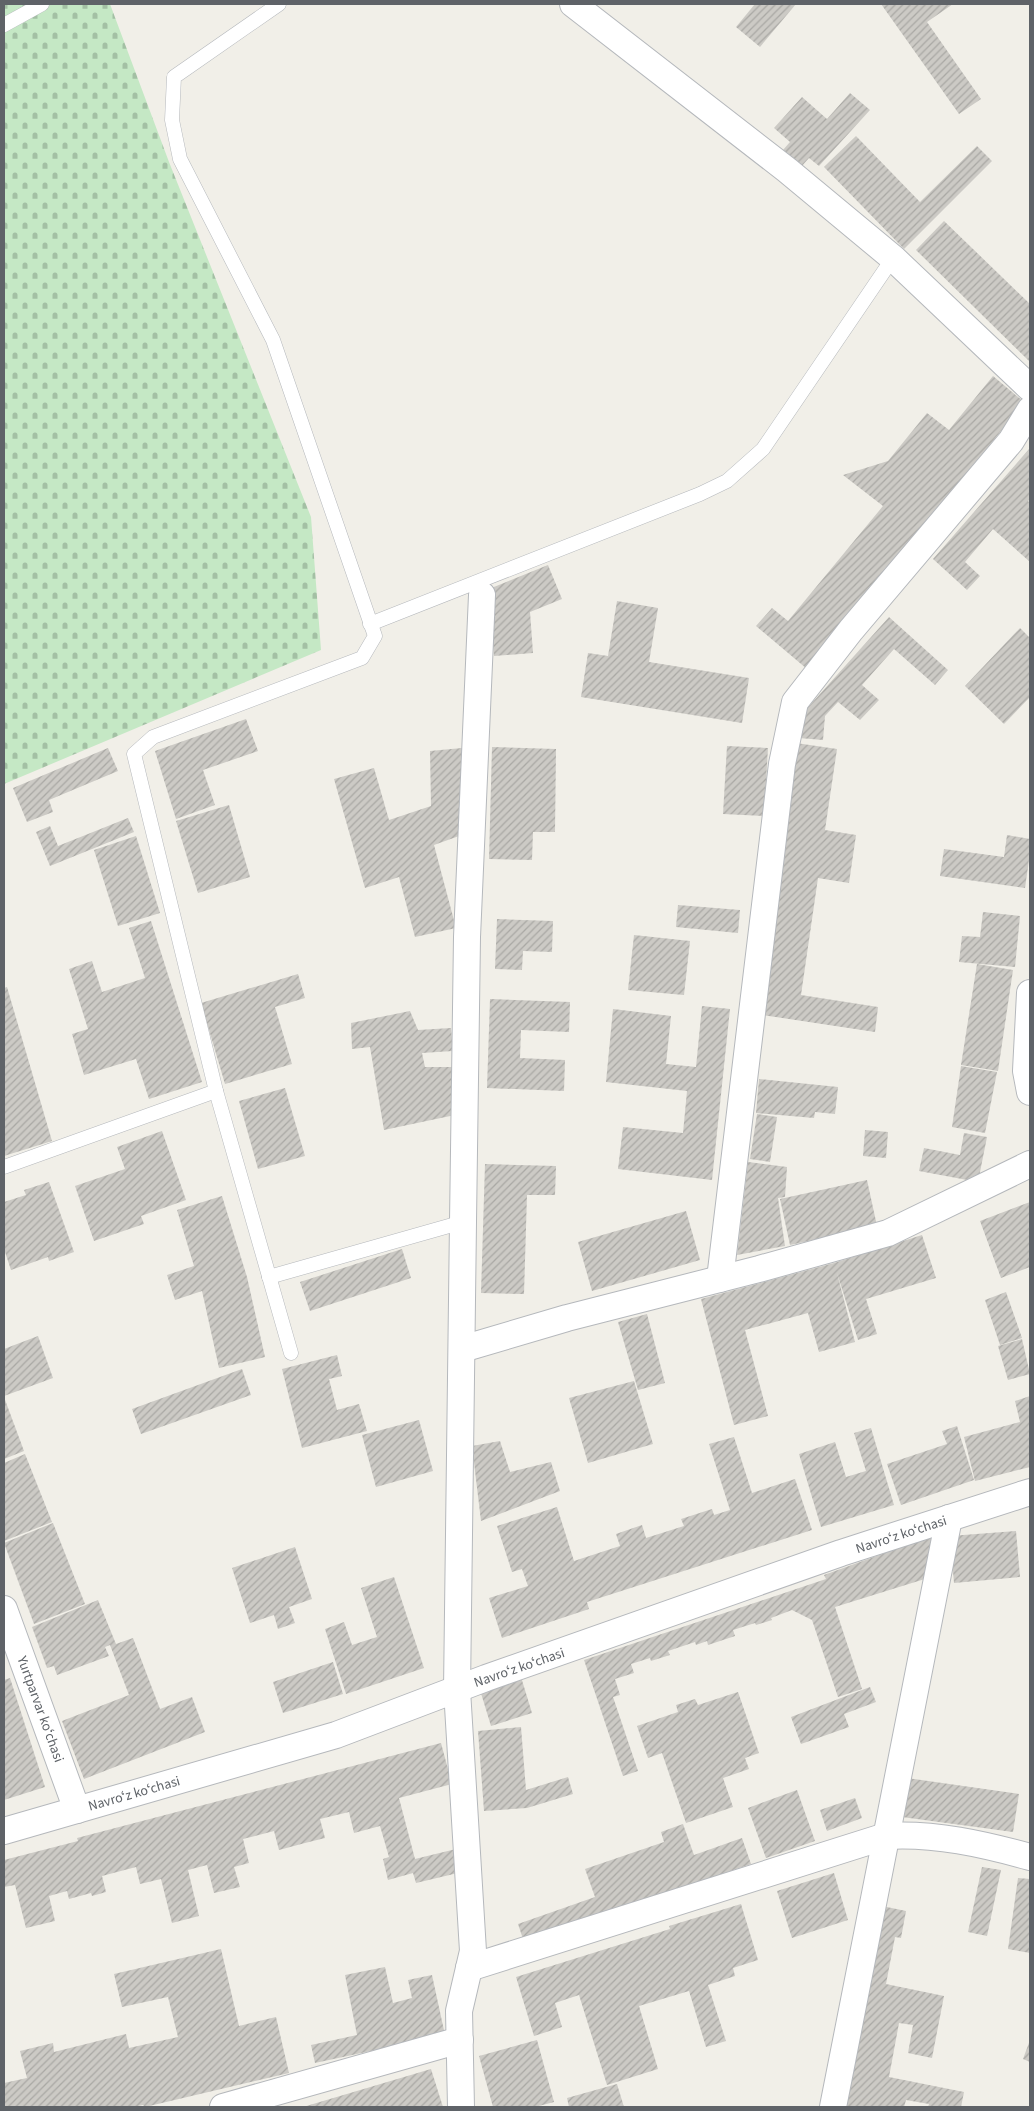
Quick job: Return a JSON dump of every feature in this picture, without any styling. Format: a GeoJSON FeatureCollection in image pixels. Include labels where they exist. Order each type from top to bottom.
{"type":"FeatureCollection","features":[{"type":"Feature","properties":{"kind":"street"},"geometry":{"type":"LineString","coordinates":[[573,4],[787,170],[893,258],[1030,388]]}},
{"type":"Feature","properties":{"kind":"street"},"geometry":{"type":"LineString","coordinates":[[720,1278],[782,764],[796,702],[851,630],[1011,441],[1030,410]]}},
{"type":"Feature","properties":{"kind":"street"},"geometry":{"type":"LineString","coordinates":[[461,2107],[459,2011],[473,1951],[457,1690],[463,1222],[468,937],[482,595]]}},
{"type":"Feature","properties":{"kind":"street"},"geometry":{"type":"LineString","coordinates":[[1030,993],[1026,1071],[1030,1092]]}},
{"type":"Feature","properties":{"kind":"street"},"geometry":{"type":"LineString","coordinates":[[462,1349],[567,1318],[888,1233],[1030,1164]]}},
{"type":"Feature","properties":{"kind":"street","name":"Navroʻz koʻchasi"},"geometry":{"type":"LineString","coordinates":[[4,1831],[336,1735],[841,1553],[1030,1492]]}},
{"type":"Feature","properties":{"kind":"street"},"geometry":{"type":"LineString","coordinates":[[833,2107],[949,1518]]}},
{"type":"Feature","properties":{"kind":"street","name":"Yurtparvar koʻchasi"},"geometry":{"type":"LineString","coordinates":[[4,1608],[77,1810]]}},
{"type":"Feature","properties":{"kind":"street"},"geometry":{"type":"LineString","coordinates":[[469,1968],[886,1836],[912,1834],[950,1838],[1030,1857]]}},
{"type":"Feature","properties":{"kind":"street"},"geometry":{"type":"LineString","coordinates":[[223,2107],[460,2040]]}},
{"type":"Feature","properties":{"kind":"lane"},"geometry":{"type":"LineString","coordinates":[[4,25],[42,4]]}},
{"type":"Feature","properties":{"kind":"lane"},"geometry":{"type":"LineString","coordinates":[[279,4],[174,78],[172,120],[180,159],[273,340],[374,636],[362,658],[153,737],[134,754],[216,1091],[291,1353]]}},
{"type":"Feature","properties":{"kind":"lane"},"geometry":{"type":"LineString","coordinates":[[370,624],[700,494],[727,481],[764,449],[893,258]]}},
{"type":"Feature","properties":{"kind":"lane"},"geometry":{"type":"LineString","coordinates":[[4,1167],[216,1091]]}},
{"type":"Feature","properties":{"kind":"lane"},"geometry":{"type":"LineString","coordinates":[[269,1278],[463,1222]]}},
{"type":"Feature","properties":{"kind":"green space"},"geometry":{"type":"Polygon","coordinates":[[[4,4],[110,4],[169,162],[311,517],[321,650],[4,784],[4,4]]]}},
{"type":"Feature","properties":{"kind":"building"},"geometry":{"type":"Polygon","coordinates":[[[755,4],[796,4],[760,47],[736,27],[755,4]]]}},
{"type":"Feature","properties":{"kind":"building"},"geometry":{"type":"Polygon","coordinates":[[[881,4],[953,4],[927,22],[981,99],[959,114],[881,4]]]}},
{"type":"Feature","properties":{"kind":"building"},"geometry":{"type":"Polygon","coordinates":[[[850,93],[870,110],[819,166],[809,158],[801,167],[783,150],[790,142],[774,128],[802,97],[827,119],[850,93]]]}},
{"type":"Feature","properties":{"kind":"building"},"geometry":{"type":"Polygon","coordinates":[[[856,136],[920,202],[977,146],[992,161],[904,249],[824,167],[856,136]]]}},
{"type":"Feature","properties":{"kind":"building"},"geometry":{"type":"Polygon","coordinates":[[[944,221],[1030,304],[1030,362],[916,250],[944,221]]]}},
{"type":"Feature","properties":{"kind":"building"},"geometry":{"type":"Polygon","coordinates":[[[993,376],[1024,402],[918,535],[807,669],[756,626],[772,608],[788,621],[883,506],[843,475],[888,461],[927,413],[949,430],[993,376]]]}},
{"type":"Feature","properties":{"kind":"building"},"geometry":{"type":"Polygon","coordinates":[[[1030,448],[1030,499],[1028,501],[1030,503],[1030,562],[993,529],[965,562],[980,576],[967,590],[933,559],[1030,448]]]}},
{"type":"Feature","properties":{"kind":"building"},"geometry":{"type":"Polygon","coordinates":[[[548,565],[562,599],[530,612],[533,653],[494,656],[489,589],[548,565]]]}},
{"type":"Feature","properties":{"kind":"building"},"geometry":{"type":"Polygon","coordinates":[[[617,601],[658,608],[649,662],[749,678],[742,723],[581,697],[588,653],[608,656],[617,601]]]}},
{"type":"Feature","properties":{"kind":"building"},"geometry":{"type":"Polygon","coordinates":[[[889,617],[948,670],[935,685],[894,649],[862,685],[879,700],[860,720],[838,702],[825,716],[823,740],[799,738],[802,714],[889,617]]]}},
{"type":"Feature","properties":{"kind":"building"},"geometry":{"type":"Polygon","coordinates":[[[1020,628],[1030,638],[1030,697],[1004,724],[965,686],[1020,628]]]}},
{"type":"Feature","properties":{"kind":"building"},"geometry":{"type":"Polygon","coordinates":[[[246,719],[258,751],[203,770],[215,805],[176,819],[155,751],[246,719]]]}},
{"type":"Feature","properties":{"kind":"building"},"geometry":{"type":"Polygon","coordinates":[[[796,743],[837,749],[825,830],[856,835],[849,883],[818,878],[801,995],[878,1007],[875,1032],[756,1014],[796,743]]]}},
{"type":"Feature","properties":{"kind":"building"},"geometry":{"type":"Polygon","coordinates":[[[727,746],[768,748],[764,816],[723,814],[727,746]]]}},
{"type":"Feature","properties":{"kind":"building"},"geometry":{"type":"Polygon","coordinates":[[[492,747],[556,749],[555,832],[533,832],[532,860],[489,859],[492,747]]]}},
{"type":"Feature","properties":{"kind":"building"},"geometry":{"type":"Polygon","coordinates":[[[108,748],[118,771],[49,800],[53,812],[27,822],[13,788],[108,748]]]}},
{"type":"Feature","properties":{"kind":"building"},"geometry":{"type":"Polygon","coordinates":[[[462,748],[459,836],[434,845],[456,928],[415,937],[399,877],[365,888],[334,779],[374,768],[389,820],[431,806],[430,751],[462,748]]]}},
{"type":"Feature","properties":{"kind":"building"},"geometry":{"type":"Polygon","coordinates":[[[229,805],[250,877],[198,893],[176,821],[229,805]]]}},
{"type":"Feature","properties":{"kind":"building"},"geometry":{"type":"Polygon","coordinates":[[[128,818],[134,832],[50,866],[36,832],[50,826],[58,846],[128,818]]]}},
{"type":"Feature","properties":{"kind":"building"},"geometry":{"type":"Polygon","coordinates":[[[1007,835],[1030,839],[1025,888],[940,876],[944,849],[1004,857],[1007,835]]]}},
{"type":"Feature","properties":{"kind":"building"},"geometry":{"type":"Polygon","coordinates":[[[136,836],[160,913],[118,926],[94,850],[136,836]]]}},
{"type":"Feature","properties":{"kind":"building"},"geometry":{"type":"Polygon","coordinates":[[[678,905],[740,910],[738,933],[676,927],[678,905]]]}},
{"type":"Feature","properties":{"kind":"building"},"geometry":{"type":"Polygon","coordinates":[[[983,912],[1020,916],[1015,967],[959,962],[962,936],[980,937],[983,912]]]}},
{"type":"Feature","properties":{"kind":"building"},"geometry":{"type":"Polygon","coordinates":[[[497,919],[553,921],[552,952],[523,951],[522,970],[495,969],[497,919]]]}},
{"type":"Feature","properties":{"kind":"building"},"geometry":{"type":"Polygon","coordinates":[[[151,921],[202,1082],[149,1099],[136,1059],[84,1075],[72,1034],[88,1029],[69,969],[92,961],[102,992],[145,978],[129,928],[151,921]]]}},
{"type":"Feature","properties":{"kind":"building"},"geometry":{"type":"Polygon","coordinates":[[[634,935],[690,941],[684,995],[628,990],[634,935]]]}},
{"type":"Feature","properties":{"kind":"building"},"geometry":{"type":"Polygon","coordinates":[[[977,964],[1013,970],[998,1071],[961,1065],[977,964]]]}},
{"type":"Feature","properties":{"kind":"building"},"geometry":{"type":"Polygon","coordinates":[[[298,974],[305,998],[275,1007],[292,1064],[225,1084],[201,1003],[298,974]]]}},
{"type":"Feature","properties":{"kind":"building"},"geometry":{"type":"Polygon","coordinates":[[[7,987],[52,1141],[4,1156],[4,988],[7,987]]]}},
{"type":"Feature","properties":{"kind":"building"},"geometry":{"type":"Polygon","coordinates":[[[490,999],[570,1002],[569,1032],[521,1030],[520,1058],[565,1060],[564,1091],[487,1088],[490,999]]]}},
{"type":"Feature","properties":{"kind":"building"},"geometry":{"type":"Polygon","coordinates":[[[702,1006],[730,1009],[712,1180],[618,1169],[623,1127],[683,1133],[687,1091],[606,1082],[613,1009],[671,1016],[666,1064],[696,1067],[702,1006]]]}},
{"type":"Feature","properties":{"kind":"building"},"geometry":{"type":"Polygon","coordinates":[[[410,1011],[418,1030],[451,1028],[453,1051],[422,1053],[425,1067],[454,1067],[455,1115],[384,1130],[370,1047],[352,1049],[351,1023],[410,1011]]]}},
{"type":"Feature","properties":{"kind":"building"},"geometry":{"type":"Polygon","coordinates":[[[961,1066],[997,1072],[985,1133],[952,1127],[961,1066]]]}},
{"type":"Feature","properties":{"kind":"building"},"geometry":{"type":"Polygon","coordinates":[[[759,1079],[838,1087],[835,1114],[815,1112],[814,1118],[756,1113],[759,1079]]]}},
{"type":"Feature","properties":{"kind":"building"},"geometry":{"type":"Polygon","coordinates":[[[285,1088],[305,1156],[258,1169],[239,1101],[285,1088]]]}},
{"type":"Feature","properties":{"kind":"building"},"geometry":{"type":"Polygon","coordinates":[[[757,1114],[777,1117],[770,1162],[750,1159],[757,1114]]]}},
{"type":"Feature","properties":{"kind":"building"},"geometry":{"type":"Polygon","coordinates":[[[865,1130],[888,1132],[886,1158],[863,1156],[865,1130]]]}},
{"type":"Feature","properties":{"kind":"building"},"geometry":{"type":"Polygon","coordinates":[[[162,1131],[186,1200],[141,1216],[144,1224],[94,1241],[75,1186],[125,1169],[117,1147],[162,1131]]]}},
{"type":"Feature","properties":{"kind":"building"},"geometry":{"type":"Polygon","coordinates":[[[964,1133],[987,1137],[978,1182],[919,1171],[924,1148],[960,1155],[964,1133]]]}},
{"type":"Feature","properties":{"kind":"building"},"geometry":{"type":"Polygon","coordinates":[[[748,1162],[787,1167],[785,1197],[778,1198],[785,1246],[737,1255],[748,1162]]]}},
{"type":"Feature","properties":{"kind":"building"},"geometry":{"type":"Polygon","coordinates":[[[485,1164],[556,1166],[555,1195],[527,1195],[524,1294],[481,1293],[485,1164]]]}},
{"type":"Feature","properties":{"kind":"building"},"geometry":{"type":"Polygon","coordinates":[[[867,1180],[877,1226],[790,1245],[780,1199],[867,1180]]]}},
{"type":"Feature","properties":{"kind":"building"},"geometry":{"type":"Polygon","coordinates":[[[49,1182],[74,1252],[49,1261],[48,1257],[11,1270],[4,1249],[4,1202],[26,1195],[24,1190],[49,1182]]]}},
{"type":"Feature","properties":{"kind":"building"},"geometry":{"type":"Polygon","coordinates":[[[222,1196],[247,1277],[265,1357],[219,1368],[202,1291],[175,1300],[167,1275],[194,1266],[177,1210],[222,1196]]]}},
{"type":"Feature","properties":{"kind":"building"},"geometry":{"type":"Polygon","coordinates":[[[1030,1202],[1030,1267],[1001,1278],[980,1221],[1030,1202]]]}},
{"type":"Feature","properties":{"kind":"building"},"geometry":{"type":"Polygon","coordinates":[[[686,1211],[700,1260],[592,1291],[578,1242],[686,1211]]]}},
{"type":"Feature","properties":{"kind":"building"},"geometry":{"type":"Polygon","coordinates":[[[922,1235],[936,1278],[866,1299],[877,1334],[858,1340],[837,1273],[855,1342],[819,1352],[808,1313],[745,1330],[768,1416],[734,1425],[701,1299],[834,1263],[922,1235]]]}},
{"type":"Feature","properties":{"kind":"building"},"geometry":{"type":"Polygon","coordinates":[[[402,1249],[411,1278],[310,1311],[300,1282],[402,1249]]]}},
{"type":"Feature","properties":{"kind":"building"},"geometry":{"type":"Polygon","coordinates":[[[1006,1292],[1022,1338],[1000,1345],[985,1300],[1006,1292]]]}},
{"type":"Feature","properties":{"kind":"building"},"geometry":{"type":"Polygon","coordinates":[[[647,1314],[665,1383],[638,1390],[618,1322],[647,1314]]]}},
{"type":"Feature","properties":{"kind":"building"},"geometry":{"type":"Polygon","coordinates":[[[38,1336],[53,1378],[4,1396],[4,1349],[38,1336]]]}},
{"type":"Feature","properties":{"kind":"building"},"geometry":{"type":"Polygon","coordinates":[[[1022,1339],[1030,1374],[1008,1380],[998,1346],[1022,1339]]]}},
{"type":"Feature","properties":{"kind":"building"},"geometry":{"type":"Polygon","coordinates":[[[337,1355],[342,1376],[329,1379],[337,1410],[359,1404],[367,1431],[302,1448],[282,1369],[337,1355]]]}},
{"type":"Feature","properties":{"kind":"building"},"geometry":{"type":"Polygon","coordinates":[[[242,1369],[251,1395],[141,1434],[132,1409],[242,1369]]]}},
{"type":"Feature","properties":{"kind":"building"},"geometry":{"type":"Polygon","coordinates":[[[634,1381],[653,1444],[588,1463],[569,1398],[634,1381]]]}},
{"type":"Feature","properties":{"kind":"building"},"geometry":{"type":"Polygon","coordinates":[[[1030,1396],[1030,1467],[975,1481],[964,1437],[1020,1422],[1015,1401],[1030,1396]]]}},
{"type":"Feature","properties":{"kind":"building"},"geometry":{"type":"Polygon","coordinates":[[[4,1397],[24,1451],[4,1459],[4,1397]]]}},
{"type":"Feature","properties":{"kind":"building"},"geometry":{"type":"Polygon","coordinates":[[[419,1420],[433,1471],[376,1487],[362,1435],[419,1420]]]}},
{"type":"Feature","properties":{"kind":"building"},"geometry":{"type":"Polygon","coordinates":[[[957,1426],[974,1480],[901,1505],[887,1464],[947,1444],[942,1431],[957,1426]]]}},
{"type":"Feature","properties":{"kind":"building"},"geometry":{"type":"Polygon","coordinates":[[[871,1428],[894,1505],[821,1527],[799,1454],[835,1442],[846,1477],[866,1471],[854,1433],[871,1428]]]}},
{"type":"Feature","properties":{"kind":"building"},"geometry":{"type":"Polygon","coordinates":[[[734,1437],[752,1493],[795,1479],[812,1530],[587,1602],[589,1609],[502,1638],[489,1598],[528,1586],[522,1569],[512,1572],[497,1526],[557,1507],[574,1561],[620,1546],[616,1534],[642,1525],[646,1538],[684,1526],[681,1519],[712,1509],[714,1515],[730,1510],[709,1444],[734,1437]]]}},
{"type":"Feature","properties":{"kind":"building"},"geometry":{"type":"Polygon","coordinates":[[[500,1441],[510,1472],[551,1462],[560,1491],[481,1521],[472,1446],[500,1441]]]}},
{"type":"Feature","properties":{"kind":"building"},"geometry":{"type":"Polygon","coordinates":[[[25,1454],[52,1522],[4,1541],[4,1463],[25,1454]]]}},
{"type":"Feature","properties":{"kind":"building"},"geometry":{"type":"Polygon","coordinates":[[[53,1523],[85,1604],[34,1624],[4,1543],[53,1523]]]}},
{"type":"Feature","properties":{"kind":"building"},"geometry":{"type":"Polygon","coordinates":[[[1016,1531],[1020,1577],[954,1583],[950,1536],[1016,1531]]]}},
{"type":"Feature","properties":{"kind":"building"},"geometry":{"type":"Polygon","coordinates":[[[929,1537],[938,1544],[928,1578],[835,1607],[862,1689],[838,1697],[812,1620],[792,1610],[771,1618],[772,1620],[733,1630],[735,1636],[708,1645],[707,1641],[696,1645],[695,1642],[668,1651],[670,1655],[651,1661],[650,1658],[631,1664],[634,1673],[615,1679],[620,1695],[613,1697],[638,1771],[623,1776],[584,1660],[826,1579],[824,1575],[929,1537]]]}},
{"type":"Feature","properties":{"kind":"building"},"geometry":{"type":"Polygon","coordinates":[[[295,1547],[312,1599],[289,1607],[295,1623],[278,1629],[274,1615],[250,1623],[232,1568],[295,1547]]]}},
{"type":"Feature","properties":{"kind":"building"},"geometry":{"type":"Polygon","coordinates":[[[394,1577],[424,1668],[346,1694],[325,1629],[344,1622],[352,1645],[377,1637],[361,1588],[394,1577]]]}},
{"type":"Feature","properties":{"kind":"building"},"geometry":{"type":"Polygon","coordinates":[[[98,1600],[116,1644],[133,1638],[160,1709],[192,1697],[205,1732],[84,1779],[62,1721],[129,1695],[110,1645],[105,1647],[109,1656],[57,1675],[54,1666],[47,1668],[32,1627],[98,1600]]]}},
{"type":"Feature","properties":{"kind":"building"},"geometry":{"type":"Polygon","coordinates":[[[333,1662],[343,1694],[283,1713],[273,1682],[333,1662]]]}},
{"type":"Feature","properties":{"kind":"building"},"geometry":{"type":"Polygon","coordinates":[[[521,1677],[532,1713],[491,1726],[480,1690],[521,1677]]]}},
{"type":"Feature","properties":{"kind":"building"},"geometry":{"type":"Polygon","coordinates":[[[10,1678],[45,1787],[4,1800],[4,1680],[10,1678]]]}},
{"type":"Feature","properties":{"kind":"building"},"geometry":{"type":"Polygon","coordinates":[[[870,1687],[876,1702],[844,1714],[849,1727],[801,1744],[791,1717],[870,1687]]]}},
{"type":"Feature","properties":{"kind":"building"},"geometry":{"type":"Polygon","coordinates":[[[738,1692],[759,1753],[745,1758],[749,1769],[723,1778],[733,1807],[686,1823],[662,1753],[648,1758],[637,1726],[678,1712],[676,1705],[695,1699],[698,1705],[738,1692]]]}},
{"type":"Feature","properties":{"kind":"building"},"geometry":{"type":"Polygon","coordinates":[[[521,1727],[526,1790],[568,1777],[573,1794],[527,1808],[484,1811],[478,1731],[521,1727]]]}},
{"type":"Feature","properties":{"kind":"building"},"geometry":{"type":"Polygon","coordinates":[[[441,1743],[452,1784],[399,1798],[415,1859],[456,1849],[462,1872],[416,1883],[413,1873],[388,1880],[383,1859],[389,1857],[380,1826],[354,1833],[349,1812],[320,1819],[325,1838],[279,1850],[274,1831],[243,1839],[249,1863],[234,1867],[240,1887],[214,1893],[207,1865],[188,1870],[199,1916],[172,1923],[161,1879],[140,1884],[136,1867],[102,1876],[106,1892],[92,1896],[91,1893],[69,1899],[67,1891],[49,1896],[55,1921],[26,1928],[15,1885],[4,1887],[4,1860],[78,1841],[77,1838],[441,1743]]]}},
{"type":"Feature","properties":{"kind":"building"},"geometry":{"type":"Polygon","coordinates":[[[907,1778],[1019,1794],[1013,1832],[902,1817],[907,1778]]]}},
{"type":"Feature","properties":{"kind":"building"},"geometry":{"type":"Polygon","coordinates":[[[797,1790],[815,1841],[766,1858],[748,1808],[797,1790]]]}},
{"type":"Feature","properties":{"kind":"building"},"geometry":{"type":"Polygon","coordinates":[[[855,1798],[862,1818],[827,1831],[820,1810],[855,1798]]]}},
{"type":"Feature","properties":{"kind":"building"},"geometry":{"type":"Polygon","coordinates":[[[683,1824],[694,1855],[742,1838],[751,1864],[524,1942],[518,1924],[595,1897],[585,1869],[664,1842],[661,1832],[683,1824]]]}},
{"type":"Feature","properties":{"kind":"building"},"geometry":{"type":"Polygon","coordinates":[[[982,1867],[1001,1870],[987,1936],[968,1932],[982,1867]]]}},
{"type":"Feature","properties":{"kind":"building"},"geometry":{"type":"Polygon","coordinates":[[[834,1873],[848,1920],[792,1938],[777,1891],[834,1873]]]}},
{"type":"Feature","properties":{"kind":"building"},"geometry":{"type":"Polygon","coordinates":[[[1018,1878],[1030,1879],[1030,1953],[1008,1949],[1018,1878]]]}},
{"type":"Feature","properties":{"kind":"building"},"geometry":{"type":"Polygon","coordinates":[[[741,1904],[758,1960],[733,1968],[735,1976],[708,1985],[726,2041],[706,2047],[689,1991],[639,2006],[658,2069],[607,2085],[579,1995],[555,2003],[562,2027],[534,2036],[516,1977],[670,1929],[669,1926],[741,1904]]]}},
{"type":"Feature","properties":{"kind":"building"},"geometry":{"type":"Polygon","coordinates":[[[882,1906],[906,1911],[901,1938],[895,1937],[886,1984],[944,1996],[932,2058],[908,2053],[913,2025],[899,2023],[889,2077],[964,2092],[961,2107],[928,2107],[929,2104],[906,2100],[904,2107],[842,2107],[882,1906]]]}},
{"type":"Feature","properties":{"kind":"building"},"geometry":{"type":"Polygon","coordinates":[[[221,1949],[239,2026],[276,2017],[289,2073],[145,2107],[143,2105],[133,2107],[4,2107],[4,2083],[27,2078],[20,2051],[53,2043],[54,2052],[126,2034],[129,2048],[178,2037],[168,1997],[122,2007],[114,1974],[221,1949]]]}},
{"type":"Feature","properties":{"kind":"building"},"geometry":{"type":"Polygon","coordinates":[[[385,1967],[393,2003],[412,1998],[408,1980],[432,1975],[445,2035],[315,2063],[311,2045],[357,2035],[345,1975],[385,1967]]]}},
{"type":"Feature","properties":{"kind":"building"},"geometry":{"type":"Polygon","coordinates":[[[537,2040],[554,2102],[535,2107],[493,2107],[479,2056],[537,2040]]]}},
{"type":"Feature","properties":{"kind":"building"},"geometry":{"type":"Polygon","coordinates":[[[1030,2040],[1030,2062],[1023,2059],[1030,2040]]]}},
{"type":"Feature","properties":{"kind":"building"},"geometry":{"type":"Polygon","coordinates":[[[431,2069],[443,2107],[303,2107],[431,2069]]]}},
{"type":"Feature","properties":{"kind":"building"},"geometry":{"type":"Polygon","coordinates":[[[617,2084],[624,2107],[569,2107],[567,2098],[617,2084]]]}}]}
